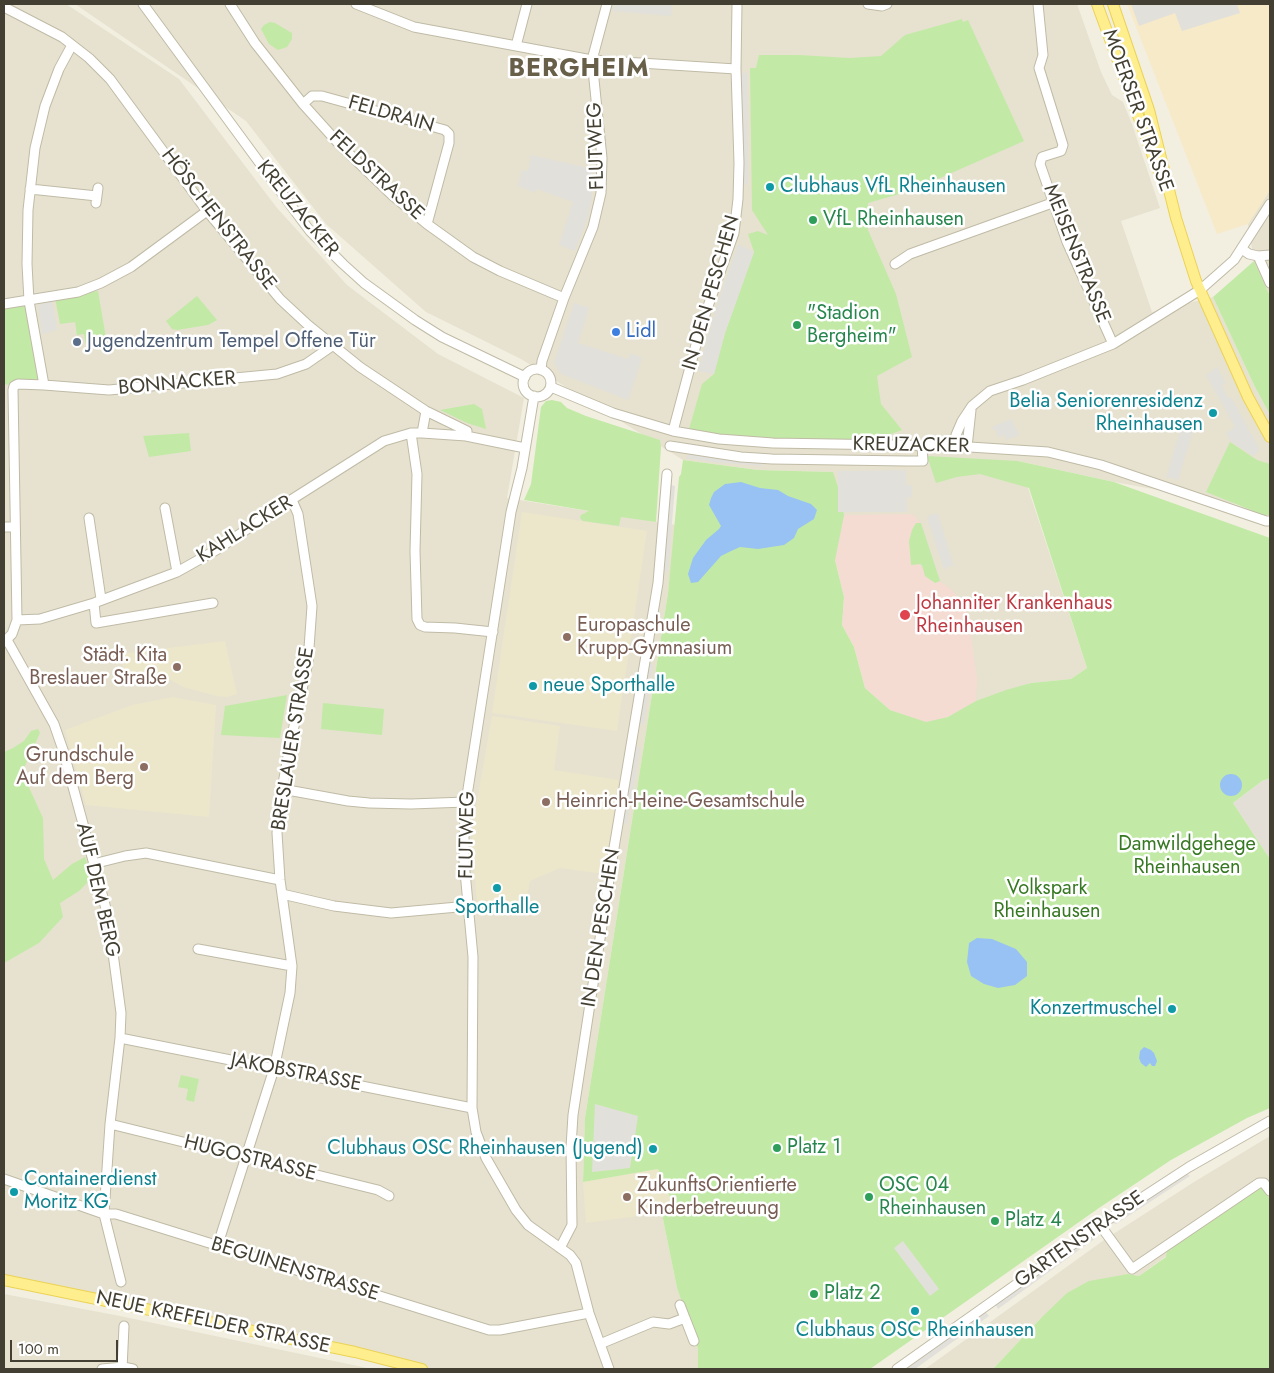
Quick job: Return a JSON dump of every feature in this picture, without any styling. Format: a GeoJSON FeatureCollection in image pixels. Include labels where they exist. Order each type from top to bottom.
{"type":"FeatureCollection","features":[{"type":"Feature","properties":{"kind":"main road","name":"MOERSER STRASSE"},"geometry":{"type":"LineString","coordinates":[[1098,4],[1176,218],[1200,290],[1248,396],[1270,437]]}},
{"type":"Feature","properties":{"kind":"main road","name":"MOERSER STRASSE"},"geometry":{"type":"LineString","coordinates":[[1112,4],[1149,110],[1176,218]]}},
{"type":"Feature","properties":{"kind":"main road","name":"NEUE KREFELDER STRASSE"},"geometry":{"type":"LineString","coordinates":[[4,1280],[380,1358],[419,1369]]}},
{"type":"Feature","properties":{"kind":"main road"},"geometry":{"type":"LineString","coordinates":[[380,1358],[393,1369]]}},
{"type":"Feature","properties":{"kind":"street","name":"KREUZACKER"},"geometry":{"type":"LineString","coordinates":[[143,4],[310,231],[343,264],[364,283],[442,337],[525,377]]}},
{"type":"Feature","properties":{"kind":"street","name":"FELDSTRASSE"},"geometry":{"type":"LineString","coordinates":[[230,4],[255,43],[303,104],[339,144],[392,194],[427,224],[473,257],[500,272],[564,298]]}},
{"type":"Feature","properties":{"kind":"street"},"geometry":{"type":"LineString","coordinates":[[356,4],[414,27],[592,60],[736,69]]}},
{"type":"Feature","properties":{"kind":"street"},"geometry":{"type":"LineString","coordinates":[[516,46],[527,4]]}},
{"type":"Feature","properties":{"kind":"street","name":"FLUTWEG"},"geometry":{"type":"LineString","coordinates":[[541,370],[542,361],[564,298],[593,227],[601,193],[602,158],[592,60],[607,4]]}},
{"type":"Feature","properties":{"kind":"street","name":"IN DEN PESCHEN"},"geometry":{"type":"LineString","coordinates":[[673,431],[701,326],[734,233],[738,199],[739,163],[736,69],[737,4]]}},
{"type":"Feature","properties":{"kind":"street"},"geometry":{"type":"LineString","coordinates":[[868,4],[882,6],[887,4]]}},
{"type":"Feature","properties":{"kind":"street","name":"MEISENSTRASSE"},"geometry":{"type":"LineString","coordinates":[[1038,4],[1043,55],[1039,68],[1063,145],[1061,151],[1042,157],[1040,160],[1052,203],[1067,242],[1113,344]]}},
{"type":"Feature","properties":{"kind":"street","name":"HÖSCHENSTRASSE"},"geometry":{"type":"LineString","coordinates":[[4,6],[42,26],[89,58],[110,79],[207,211],[280,299],[332,346],[383,384],[426,410]]}},
{"type":"Feature","properties":{"kind":"street"},"geometry":{"type":"LineString","coordinates":[[44,385],[29,301],[27,264],[30,189],[35,148],[45,106],[59,69],[72,45]]}},
{"type":"Feature","properties":{"kind":"street","name":"FELDRAIN"},"geometry":{"type":"LineString","coordinates":[[303,104],[312,96],[322,96],[445,130],[448,134],[449,143],[427,224]]}},
{"type":"Feature","properties":{"kind":"street"},"geometry":{"type":"LineString","coordinates":[[30,189],[97,195]]}},
{"type":"Feature","properties":{"kind":"street"},"geometry":{"type":"LineString","coordinates":[[894,264],[910,254],[1052,203]]}},
{"type":"Feature","properties":{"kind":"street"},"geometry":{"type":"LineString","coordinates":[[954,446],[962,421],[972,406],[990,391],[1113,344],[1200,290],[1224,271],[1242,249],[1270,204]]}},
{"type":"Feature","properties":{"kind":"street"},"geometry":{"type":"LineString","coordinates":[[4,304],[78,292],[119,274],[207,211]]}},
{"type":"Feature","properties":{"kind":"street"},"geometry":{"type":"LineString","coordinates":[[1242,249],[1249,254],[1258,256],[1270,255]]}},
{"type":"Feature","properties":{"kind":"street"},"geometry":{"type":"LineString","coordinates":[[1258,256],[1270,283]]}},
{"type":"Feature","properties":{"kind":"street","name":"BONNACKER"},"geometry":{"type":"LineString","coordinates":[[15,527],[12,390],[14,386],[18,384],[44,385],[109,390],[278,374],[306,364],[332,346]]}},
{"type":"Feature","properties":{"kind":"street"},"geometry":{"type":"LineString","coordinates":[[533,370],[541,370],[550,376],[551,387],[544,395],[534,396],[524,387],[525,377],[533,370]]}},
{"type":"Feature","properties":{"kind":"street","name":"KREUZACKER"},"geometry":{"type":"LineString","coordinates":[[551,387],[613,413],[673,431],[719,439],[750,442],[954,446],[1048,452],[1102,465],[1270,521]]}},
{"type":"Feature","properties":{"kind":"street","name":"FLUTWEG"},"geometry":{"type":"LineString","coordinates":[[534,396],[511,512],[466,802],[464,861],[473,957],[472,1108],[476,1132],[486,1158],[516,1210],[533,1229],[560,1248]]}},
{"type":"Feature","properties":{"kind":"street"},"geometry":{"type":"LineString","coordinates":[[967,447],[972,406]]}},
{"type":"Feature","properties":{"kind":"street"},"geometry":{"type":"LineString","coordinates":[[422,433],[426,410]]}},
{"type":"Feature","properties":{"kind":"street","name":"KAHLACKER"},"geometry":{"type":"LineString","coordinates":[[426,410],[467,431],[466,436]]}},
{"type":"Feature","properties":{"kind":"street"},"geometry":{"type":"LineString","coordinates":[[412,433],[417,474],[415,550],[417,620],[420,625],[425,627],[493,632]]}},
{"type":"Feature","properties":{"kind":"street","name":"KAHLACKER"},"geometry":{"type":"LineString","coordinates":[[17,620],[40,619],[98,601],[177,572],[218,549],[384,441],[412,433],[422,433],[466,436],[525,448]]}},
{"type":"Feature","properties":{"kind":"street"},"geometry":{"type":"LineString","coordinates":[[670,446],[741,457],[772,459],[923,461],[922,446]]}},
{"type":"Feature","properties":{"kind":"street"},"geometry":{"type":"LineString","coordinates":[[907,461],[908,446]]}},
{"type":"Feature","properties":{"kind":"street","name":"IN DEN PESCHEN"},"geometry":{"type":"LineString","coordinates":[[560,1248],[572,1225],[571,1146],[573,1115],[610,869],[658,582],[667,474]]}},
{"type":"Feature","properties":{"kind":"street","name":"BRESLAUER STRASSE"},"geometry":{"type":"LineString","coordinates":[[217,1246],[274,1069],[290,993],[292,966],[280,880],[277,833],[290,740],[308,662],[312,606],[298,514],[292,500]]}},
{"type":"Feature","properties":{"kind":"street"},"geometry":{"type":"LineString","coordinates":[[166,508],[177,572]]}},
{"type":"Feature","properties":{"kind":"street"},"geometry":{"type":"LineString","coordinates":[[89,518],[98,601],[96,623],[213,603]]}},
{"type":"Feature","properties":{"kind":"street"},"geometry":{"type":"LineString","coordinates":[[4,527],[15,527],[17,620],[12,634],[6,641]]}},
{"type":"Feature","properties":{"kind":"street","name":"AUF DEM BERG"},"geometry":{"type":"LineString","coordinates":[[6,641],[54,724],[108,916],[121,1012],[120,1038],[110,1124],[104,1214],[122,1282]]}},
{"type":"Feature","properties":{"kind":"street"},"geometry":{"type":"LineString","coordinates":[[282,788],[348,801],[369,803],[466,802]]}},
{"type":"Feature","properties":{"kind":"street"},"geometry":{"type":"LineString","coordinates":[[93,864],[146,853],[280,880]]}},
{"type":"Feature","properties":{"kind":"street"},"geometry":{"type":"LineString","coordinates":[[282,894],[334,906],[390,912],[469,906]]}},
{"type":"Feature","properties":{"kind":"street"},"geometry":{"type":"LineString","coordinates":[[198,949],[292,966]]}},
{"type":"Feature","properties":{"kind":"street","name":"JAKOBSTRASSE"},"geometry":{"type":"LineString","coordinates":[[120,1038],[472,1108]]}},
{"type":"Feature","properties":{"kind":"street","name":"GARTENSTRASSE"},"geometry":{"type":"LineString","coordinates":[[896,1369],[1100,1225],[1189,1167],[1270,1121]]}},
{"type":"Feature","properties":{"kind":"street","name":"HUGOSTRASSE"},"geometry":{"type":"LineString","coordinates":[[110,1124],[378,1190],[389,1196]]}},
{"type":"Feature","properties":{"kind":"street","name":"BEGUINENSTRASSE"},"geometry":{"type":"LineString","coordinates":[[4,1179],[104,1214],[116,1214],[489,1330],[500,1330],[589,1313]]}},
{"type":"Feature","properties":{"kind":"street"},"geometry":{"type":"LineString","coordinates":[[1100,1225],[1132,1269],[1259,1183],[1264,1183],[1270,1191]]}},
{"type":"Feature","properties":{"kind":"street"},"geometry":{"type":"LineString","coordinates":[[560,1248],[574,1259],[576,1263],[589,1313],[609,1369]]}},
{"type":"Feature","properties":{"kind":"street"},"geometry":{"type":"LineString","coordinates":[[680,1305],[694,1341]]}},
{"type":"Feature","properties":{"kind":"street"},"geometry":{"type":"LineString","coordinates":[[600,1344],[653,1322],[669,1324],[685,1318]]}},
{"type":"Feature","properties":{"kind":"street"},"geometry":{"type":"LineString","coordinates":[[122,1368],[124,1326]]}},
{"type":"Feature","properties":{"kind":"street"},"geometry":{"type":"LineString","coordinates":[[102,1369],[133,1369]]}},
{"type":"Feature","properties":{"kind":"shaded area"},"geometry":{"type":"Polygon","coordinates":[[[4,4],[66,4],[179,79],[277,208],[347,285],[438,354],[524,398],[507,498],[676,525],[668,593],[585,1118],[583,1182],[658,1169],[676,1211],[662,1214],[677,1288],[698,1349],[698,1369],[412,1369],[4,1279],[4,4]]]}},
{"type":"Feature","properties":{"kind":"shaded area"},"geometry":{"type":"Polygon","coordinates":[[[75,4],[1077,4],[1101,72],[1112,95],[1123,102],[1132,124],[1160,208],[1121,221],[1152,312],[1213,297],[1270,415],[1270,510],[1114,482],[1018,461],[1087,668],[1071,679],[1031,683],[948,717],[835,560],[833,472],[758,470],[683,460],[521,359],[426,312],[326,224],[246,121],[75,4]]]}},
{"type":"Feature","properties":{"kind":"shaded area"},"geometry":{"type":"Polygon","coordinates":[[[614,4],[673,4],[671,16],[612,11],[614,4]]]}},
{"type":"Feature","properties":{"kind":"shaded area"},"geometry":{"type":"Polygon","coordinates":[[[1127,4],[1270,4],[1270,190],[1248,224],[1217,234],[1127,4]]]}},
{"type":"Feature","properties":{"kind":"shaded area"},"geometry":{"type":"Polygon","coordinates":[[[1131,4],[1237,4],[1240,13],[1182,31],[1175,13],[1139,26],[1131,4]]]}},
{"type":"Feature","properties":{"kind":"shaded area"},"geometry":{"type":"Polygon","coordinates":[[[747,72],[748,183],[743,186],[741,74],[747,72]]]}},
{"type":"Feature","properties":{"kind":"shaded area"},"geometry":{"type":"Polygon","coordinates":[[[531,155],[593,169],[592,197],[588,217],[575,251],[559,245],[573,202],[537,189],[535,193],[518,186],[522,170],[528,171],[531,155]]]}},
{"type":"Feature","properties":{"kind":"shaded area"},"geometry":{"type":"Polygon","coordinates":[[[1270,190],[1270,296],[1254,261],[1248,224],[1270,190]]]}},
{"type":"Feature","properties":{"kind":"shaded area"},"geometry":{"type":"Polygon","coordinates":[[[738,244],[754,252],[725,333],[714,374],[698,371],[718,301],[738,244]]]}},
{"type":"Feature","properties":{"kind":"shaded area"},"geometry":{"type":"Polygon","coordinates":[[[52,301],[57,330],[42,334],[38,305],[52,301]]]}},
{"type":"Feature","properties":{"kind":"shaded area"},"geometry":{"type":"Polygon","coordinates":[[[574,303],[589,308],[578,343],[628,359],[631,353],[642,358],[628,400],[561,374],[554,363],[574,303]]]}},
{"type":"Feature","properties":{"kind":"shaded area"},"geometry":{"type":"Polygon","coordinates":[[[1217,367],[1225,382],[1222,386],[1228,398],[1231,397],[1260,450],[1253,456],[1230,441],[1226,433],[1235,427],[1206,375],[1217,367]]]}},
{"type":"Feature","properties":{"kind":"shaded area"},"geometry":{"type":"Polygon","coordinates":[[[1011,419],[1019,435],[1006,440],[1004,435],[998,437],[995,429],[992,429],[992,427],[1011,419]]]}},
{"type":"Feature","properties":{"kind":"shaded area"},"geometry":{"type":"Polygon","coordinates":[[[1181,428],[1193,431],[1178,480],[1166,477],[1181,428]]]}},
{"type":"Feature","properties":{"kind":"shaded area"},"geometry":{"type":"Polygon","coordinates":[[[690,453],[763,461],[761,466],[713,462],[686,458],[690,453]]]}},
{"type":"Feature","properties":{"kind":"shaded area"},"geometry":{"type":"Polygon","coordinates":[[[906,470],[906,485],[912,485],[912,497],[907,497],[907,512],[838,512],[838,471],[906,470]]]}},
{"type":"Feature","properties":{"kind":"shaded area"},"geometry":{"type":"Polygon","coordinates":[[[670,485],[675,486],[668,571],[663,571],[670,485]]]}},
{"type":"Feature","properties":{"kind":"shaded area","name":"Europaschule Krupp-Gymnasium"},"geometry":{"type":"Polygon","coordinates":[[[522,512],[647,531],[617,731],[492,713],[522,512]]]}},
{"type":"Feature","properties":{"kind":"shaded area","name":"Johanniter Krankenhaus Rheinhausen"},"geometry":{"type":"Polygon","coordinates":[[[913,514],[921,523],[916,523],[912,530],[919,564],[935,583],[940,581],[952,590],[966,609],[977,679],[976,701],[948,717],[926,723],[890,710],[865,688],[854,647],[842,625],[844,597],[835,560],[844,515],[913,514]]]}},
{"type":"Feature","properties":{"kind":"shaded area"},"geometry":{"type":"Polygon","coordinates":[[[932,514],[938,514],[954,567],[949,566],[944,570],[927,518],[932,514]]]}},
{"type":"Feature","properties":{"kind":"shaded area","name":"Städt. Kita Breslauer Straße"},"geometry":{"type":"Polygon","coordinates":[[[225,641],[237,694],[227,697],[217,696],[183,687],[171,680],[127,685],[120,654],[225,641]]]}},
{"type":"Feature","properties":{"kind":"shaded area"},"geometry":{"type":"Polygon","coordinates":[[[648,663],[653,664],[644,724],[639,723],[648,663]]]}},
{"type":"Feature","properties":{"kind":"shaded area","name":"Grundschule Auf dem Berg"},"geometry":{"type":"Polygon","coordinates":[[[173,697],[216,705],[209,817],[86,805],[65,730],[132,705],[173,697]]]}},
{"type":"Feature","properties":{"kind":"shaded area","name":"Heinrich-Heine-Gesamtschule"},"geometry":{"type":"Polygon","coordinates":[[[492,716],[560,726],[554,770],[619,780],[604,874],[560,868],[530,881],[524,913],[478,915],[472,843],[473,824],[492,716]]]}},
{"type":"Feature","properties":{"kind":"shaded area"},"geometry":{"type":"Polygon","coordinates":[[[635,747],[640,748],[627,824],[623,823],[635,747]]]}},
{"type":"Feature","properties":{"kind":"shaded area"},"geometry":{"type":"Polygon","coordinates":[[[1270,778],[1270,859],[1233,803],[1262,781],[1270,778]]]}},
{"type":"Feature","properties":{"kind":"shaded area"},"geometry":{"type":"Polygon","coordinates":[[[595,1104],[638,1116],[630,1168],[592,1172],[595,1104]]]}},
{"type":"Feature","properties":{"kind":"shaded area"},"geometry":{"type":"Polygon","coordinates":[[[1270,1136],[1270,1199],[1261,1187],[1139,1276],[1128,1274],[1041,1318],[993,1369],[925,1369],[1104,1240],[1270,1136]]]}},
{"type":"Feature","properties":{"kind":"shaded area","name":"ZukunftsOrientierte Kinderbetreuung"},"geometry":{"type":"Polygon","coordinates":[[[658,1169],[676,1211],[586,1223],[583,1182],[658,1169]]]}},
{"type":"Feature","properties":{"kind":"shaded area"},"geometry":{"type":"Polygon","coordinates":[[[1186,1173],[1190,1176],[1116,1224],[1111,1222],[1186,1173]]]}},
{"type":"Feature","properties":{"kind":"shaded area"},"geometry":{"type":"Polygon","coordinates":[[[1094,1233],[1097,1237],[998,1309],[995,1304],[1094,1233]]]}},
{"type":"Feature","properties":{"kind":"shaded area"},"geometry":{"type":"Polygon","coordinates":[[[903,1241],[939,1289],[930,1296],[894,1248],[903,1241]]]}},
{"type":"Feature","properties":{"kind":"shaded area"},"geometry":{"type":"Polygon","coordinates":[[[4,1294],[120,1316],[372,1369],[4,1369],[4,1294]]]}},
{"type":"Feature","properties":{"kind":"shaded area"},"geometry":{"type":"Polygon","coordinates":[[[985,1311],[989,1316],[915,1369],[904,1369],[985,1311]]]}},
{"type":"Feature","properties":{"kind":"green space","name":"VfL Rheinhausen"},"geometry":{"type":"Polygon","coordinates":[[[962,19],[963,22],[968,20],[1024,141],[913,190],[868,203],[868,230],[896,294],[912,357],[877,376],[881,404],[902,430],[872,441],[772,439],[727,436],[689,429],[702,384],[714,374],[725,333],[754,252],[748,234],[758,231],[768,235],[752,210],[750,68],[756,68],[759,55],[850,58],[881,56],[905,35],[962,19]]]}},
{"type":"Feature","properties":{"kind":"green space"},"geometry":{"type":"Polygon","coordinates":[[[270,22],[292,33],[292,39],[287,47],[278,50],[269,44],[261,29],[270,22]]]}},
{"type":"Feature","properties":{"kind":"green space"},"geometry":{"type":"Polygon","coordinates":[[[1254,261],[1270,296],[1270,415],[1213,297],[1254,261]]]}},
{"type":"Feature","properties":{"kind":"green space"},"geometry":{"type":"Polygon","coordinates":[[[98,291],[106,338],[86,345],[84,334],[77,335],[75,322],[60,324],[55,298],[98,291]]]}},
{"type":"Feature","properties":{"kind":"green space"},"geometry":{"type":"Polygon","coordinates":[[[197,296],[217,320],[208,325],[177,330],[172,329],[166,321],[197,296]]]}},
{"type":"Feature","properties":{"kind":"green space"},"geometry":{"type":"Polygon","coordinates":[[[29,301],[44,385],[14,386],[4,384],[4,304],[29,301]]]}},
{"type":"Feature","properties":{"kind":"green space"},"geometry":{"type":"Polygon","coordinates":[[[546,401],[561,402],[567,408],[586,416],[660,440],[656,522],[621,517],[619,526],[583,521],[580,518],[581,515],[589,511],[524,500],[531,484],[541,407],[546,401]]]}},
{"type":"Feature","properties":{"kind":"green space"},"geometry":{"type":"Polygon","coordinates":[[[474,404],[482,409],[486,429],[467,423],[440,410],[474,404]]]}},
{"type":"Feature","properties":{"kind":"green space"},"geometry":{"type":"Polygon","coordinates":[[[189,433],[191,451],[149,457],[143,436],[189,433]]]}},
{"type":"Feature","properties":{"kind":"green space"},"geometry":{"type":"Polygon","coordinates":[[[1230,442],[1257,460],[1270,464],[1270,515],[1263,515],[1206,492],[1230,442]]]}},
{"type":"Feature","properties":{"kind":"green space","name":"Volkspark Rheinhausen"},"geometry":{"type":"Polygon","coordinates":[[[927,456],[1018,461],[1114,482],[1270,538],[1270,778],[1262,781],[1233,803],[1270,859],[1270,1108],[1247,1118],[1171,1160],[1099,1208],[870,1369],[698,1369],[698,1349],[677,1288],[662,1214],[676,1211],[658,1169],[583,1182],[585,1118],[668,593],[679,477],[683,460],[758,470],[833,472],[844,515],[835,560],[844,597],[842,625],[854,647],[865,688],[890,710],[926,722],[948,717],[976,701],[1006,690],[1031,683],[1071,679],[1087,668],[1029,488],[980,474],[957,477],[936,483],[927,456]]]}},
{"type":"Feature","properties":{"kind":"green space"},"geometry":{"type":"Polygon","coordinates":[[[916,523],[921,523],[940,581],[935,583],[925,576],[922,565],[911,565],[909,541],[916,523]]]}},
{"type":"Feature","properties":{"kind":"green space"},"geometry":{"type":"Polygon","coordinates":[[[287,695],[280,738],[221,735],[225,706],[287,695]]]}},
{"type":"Feature","properties":{"kind":"green space"},"geometry":{"type":"Polygon","coordinates":[[[323,703],[384,709],[382,735],[321,729],[323,703]]]}},
{"type":"Feature","properties":{"kind":"green space"},"geometry":{"type":"Polygon","coordinates":[[[38,729],[40,733],[23,770],[43,818],[44,859],[53,880],[72,864],[85,857],[92,878],[79,891],[60,903],[63,917],[39,943],[4,963],[4,752],[24,741],[31,731],[38,729]]]}},
{"type":"Feature","properties":{"kind":"green space"},"geometry":{"type":"Polygon","coordinates":[[[181,1075],[199,1079],[194,1102],[186,1100],[188,1089],[178,1087],[181,1075]]]}},
{"type":"Feature","properties":{"kind":"green space"},"geometry":{"type":"Polygon","coordinates":[[[1261,1187],[1270,1199],[1270,1369],[993,1369],[1067,1293],[1089,1281],[1128,1274],[1139,1276],[1166,1257],[1167,1251],[1261,1187]]]}},
{"type":"Feature","properties":{"kind":"water"},"geometry":{"type":"Polygon","coordinates":[[[741,482],[760,488],[778,490],[788,496],[811,504],[817,510],[814,519],[798,529],[794,538],[784,545],[758,549],[740,547],[721,556],[698,582],[691,583],[688,574],[693,558],[706,540],[721,526],[709,505],[711,498],[714,492],[725,484],[741,482]]]}},
{"type":"Feature","properties":{"kind":"water"},"geometry":{"type":"Polygon","coordinates":[[[1231,774],[1239,777],[1242,785],[1239,793],[1231,796],[1223,793],[1220,785],[1223,777],[1231,774]]]}},
{"type":"Feature","properties":{"kind":"water"},"geometry":{"type":"Polygon","coordinates":[[[977,938],[992,939],[1016,949],[1027,962],[1027,976],[1015,985],[998,988],[984,984],[971,976],[967,962],[969,943],[977,938]]]}},
{"type":"Feature","properties":{"kind":"water"},"geometry":{"type":"Polygon","coordinates":[[[1144,1047],[1154,1053],[1157,1061],[1155,1066],[1152,1066],[1150,1063],[1146,1067],[1141,1063],[1139,1058],[1140,1051],[1144,1047]]]}},
{"type":"Feature","properties":{"kind":"place","name":"Clubhaus VfL Rheinhausen"},"geometry":{"type":"Point","coordinates":[770,187]}},
{"type":"Feature","properties":{"kind":"place","name":"VfL Rheinhausen"},"geometry":{"type":"Point","coordinates":[813,220]}},
{"type":"Feature","properties":{"kind":"place","name":"\"Stadion Bergheim\""},"geometry":{"type":"Point","coordinates":[797,325]}},
{"type":"Feature","properties":{"kind":"place","name":"Lidl"},"geometry":{"type":"Point","coordinates":[616,332]}},
{"type":"Feature","properties":{"kind":"place","name":"Jugendzentrum Tempel Offene Tür"},"geometry":{"type":"Point","coordinates":[77,342]}},
{"type":"Feature","properties":{"kind":"place","name":"Belia Seniorenresidenz Rheinhausen"},"geometry":{"type":"Point","coordinates":[1213,413]}},
{"type":"Feature","properties":{"kind":"place","name":"Johanniter Krankenhaus Rheinhausen"},"geometry":{"type":"Point","coordinates":[905,615]}},
{"type":"Feature","properties":{"kind":"place","name":"Europaschule Krupp-Gymnasium"},"geometry":{"type":"Point","coordinates":[567,637]}},
{"type":"Feature","properties":{"kind":"place","name":"Städt. Kita Breslauer Straße"},"geometry":{"type":"Point","coordinates":[177,667]}},
{"type":"Feature","properties":{"kind":"place","name":"neue Sporthalle"},"geometry":{"type":"Point","coordinates":[533,686]}},
{"type":"Feature","properties":{"kind":"place","name":"Grundschule Auf dem Berg"},"geometry":{"type":"Point","coordinates":[144,767]}},
{"type":"Feature","properties":{"kind":"place","name":"Heinrich-Heine-Gesamtschule"},"geometry":{"type":"Point","coordinates":[546,802]}},
{"type":"Feature","properties":{"kind":"place","name":"Sporthalle"},"geometry":{"type":"Point","coordinates":[497,888]}},
{"type":"Feature","properties":{"kind":"place","name":"Konzertmuschel"},"geometry":{"type":"Point","coordinates":[1172,1009]}},
{"type":"Feature","properties":{"kind":"place","name":"Platz 1"},"geometry":{"type":"Point","coordinates":[777,1148]}},
{"type":"Feature","properties":{"kind":"place","name":"Clubhaus OSC Rheinhausen (Jugend)"},"geometry":{"type":"Point","coordinates":[653,1149]}},
{"type":"Feature","properties":{"kind":"place","name":"Containerdienst Moritz KG"},"geometry":{"type":"Point","coordinates":[14,1192]}},
{"type":"Feature","properties":{"kind":"place","name":"ZukunftsOrientierte Kinderbetreuung"},"geometry":{"type":"Point","coordinates":[627,1197]}},
{"type":"Feature","properties":{"kind":"place","name":"OSC 04 Rheinhausen"},"geometry":{"type":"Point","coordinates":[869,1197]}},
{"type":"Feature","properties":{"kind":"place","name":"Platz 4"},"geometry":{"type":"Point","coordinates":[995,1221]}},
{"type":"Feature","properties":{"kind":"place","name":"Platz 2"},"geometry":{"type":"Point","coordinates":[814,1294]}},
{"type":"Feature","properties":{"kind":"place","name":"Clubhaus OSC Rheinhausen"},"geometry":{"type":"Point","coordinates":[915,1311]}},
{"type":"Feature","properties":{"kind":"district","name":"BERGHEIM"},"geometry":{"type":"Point","coordinates":[579,70]}},
{"type":"Feature","properties":{"kind":"park label","name":"Damwildgehege Rheinhausen"},"geometry":{"type":"Point","coordinates":[1187,856]}}]}
